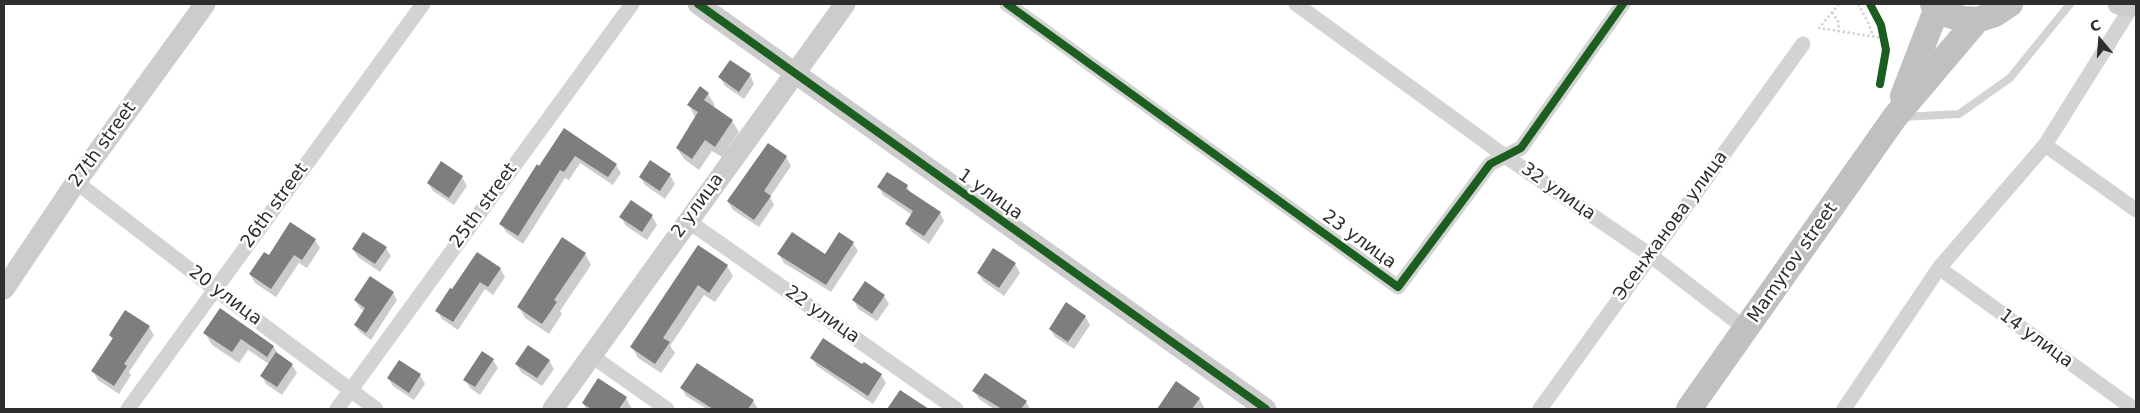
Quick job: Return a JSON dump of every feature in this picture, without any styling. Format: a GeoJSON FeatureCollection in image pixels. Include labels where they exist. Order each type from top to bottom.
{"type":"FeatureCollection","features":[{"type":"Feature","properties":{"kind":"highway"},"geometry":{"type":"LineString","coordinates":[[1896,117],[1935,6],[1949,16],[1977,20],[1994,14],[2010,4]]}},
{"type":"Feature","properties":{"kind":"highway"},"geometry":{"type":"LineString","coordinates":[[1896,117],[1977,20]]}},
{"type":"Feature","properties":{"kind":"highway","name":"Mamyrov street"},"geometry":{"type":"LineString","coordinates":[[1689,409],[1896,117]]}},
{"type":"Feature","properties":{"kind":"street","name":"27th street"},"geometry":{"type":"LineString","coordinates":[[4,289],[76,182],[205,4]]}},
{"type":"Feature","properties":{"kind":"street","name":"26th street"},"geometry":{"type":"LineString","coordinates":[[128,409],[423,4]]}},
{"type":"Feature","properties":{"kind":"street","name":"25th street"},"geometry":{"type":"LineString","coordinates":[[337,409],[632,4]]}},
{"type":"Feature","properties":{"kind":"street","name":"1 улица"},"geometry":{"type":"LineString","coordinates":[[698,4],[1266,409]]}},
{"type":"Feature","properties":{"kind":"street","name":"2 улица"},"geometry":{"type":"LineString","coordinates":[[553,409],[845,4]]}},
{"type":"Feature","properties":{"kind":"street","name":"23 улица"},"geometry":{"type":"LineString","coordinates":[[1007,4],[1398,287],[1490,164],[1522,148],[1623,4]]}},
{"type":"Feature","properties":{"kind":"street","name":"32 улица"},"geometry":{"type":"LineString","coordinates":[[1296,4],[1505,156],[1650,255],[1746,329]]}},
{"type":"Feature","properties":{"kind":"street"},"geometry":{"type":"LineString","coordinates":[[1844,409],[1939,268],[2045,145],[2128,5]]}},
{"type":"Feature","properties":{"kind":"street","name":"Эсенжанова улица"},"geometry":{"type":"LineString","coordinates":[[1540,409],[1803,44]]}},
{"type":"Feature","properties":{"kind":"street"},"geometry":{"type":"LineString","coordinates":[[2045,145],[2136,210]]}},
{"type":"Feature","properties":{"kind":"street","name":"20 улица"},"geometry":{"type":"LineString","coordinates":[[76,182],[376,409]]}},
{"type":"Feature","properties":{"kind":"street","name":"22 улица"},"geometry":{"type":"LineString","coordinates":[[688,221],[956,409]]}},
{"type":"Feature","properties":{"kind":"street","name":"14 улица"},"geometry":{"type":"LineString","coordinates":[[1939,268],[2134,409]]}},
{"type":"Feature","properties":{"kind":"street"},"geometry":{"type":"LineString","coordinates":[[592,356],[667,409]]}},
{"type":"Feature","properties":{"kind":"lane"},"geometry":{"type":"LineString","coordinates":[[1896,117],[1959,114],[2010,78],[2070,4]]}},
{"type":"Feature","properties":{"kind":"path"},"geometry":{"type":"LineString","coordinates":[[1839,4],[1819,28],[1883,38]]}},
{"type":"Feature","properties":{"kind":"path"},"geometry":{"type":"LineString","coordinates":[[1858,4],[1873,36]]}},
{"type":"Feature","properties":{"kind":"path"},"geometry":{"type":"LineString","coordinates":[[1832,12],[1839,23],[1838,31]]}},
{"type":"Feature","properties":{"kind":"building"},"geometry":{"type":"Polygon","coordinates":[[[730,60],[751,74],[739,92],[718,77],[730,60]]]}},
{"type":"Feature","properties":{"kind":"building"},"geometry":{"type":"Polygon","coordinates":[[[700,86],[709,93],[704,100],[733,120],[715,147],[705,140],[692,159],[676,148],[698,112],[687,105],[700,86]]]}},
{"type":"Feature","properties":{"kind":"building"},"geometry":{"type":"Polygon","coordinates":[[[564,128],[617,164],[608,177],[575,156],[564,172],[560,170],[518,236],[499,224],[537,164],[539,166],[564,128]]]}},
{"type":"Feature","properties":{"kind":"building"},"geometry":{"type":"Polygon","coordinates":[[[768,143],[787,156],[764,191],[771,196],[754,220],[727,201],[768,143]]]}},
{"type":"Feature","properties":{"kind":"building"},"geometry":{"type":"Polygon","coordinates":[[[650,160],[671,174],[660,191],[639,177],[650,160]]]}},
{"type":"Feature","properties":{"kind":"building"},"geometry":{"type":"Polygon","coordinates":[[[441,161],[463,176],[449,198],[427,183],[441,161]]]}},
{"type":"Feature","properties":{"kind":"building"},"geometry":{"type":"Polygon","coordinates":[[[887,172],[908,185],[906,189],[941,212],[924,236],[905,224],[913,211],[877,187],[887,172]]]}},
{"type":"Feature","properties":{"kind":"building"},"geometry":{"type":"Polygon","coordinates":[[[631,200],[653,215],[642,232],[619,217],[631,200]]]}},
{"type":"Feature","properties":{"kind":"building"},"geometry":{"type":"Polygon","coordinates":[[[290,222],[316,239],[302,260],[294,255],[271,289],[249,274],[264,252],[269,255],[290,222]]]}},
{"type":"Feature","properties":{"kind":"building"},"geometry":{"type":"Polygon","coordinates":[[[363,232],[387,247],[375,264],[352,249],[363,232]]]}},
{"type":"Feature","properties":{"kind":"building"},"geometry":{"type":"Polygon","coordinates":[[[792,232],[825,254],[839,232],[854,242],[826,285],[777,254],[792,232]]]}},
{"type":"Feature","properties":{"kind":"building"},"geometry":{"type":"Polygon","coordinates":[[[562,237],[586,253],[554,300],[557,302],[542,324],[517,307],[562,237]]]}},
{"type":"Feature","properties":{"kind":"building"},"geometry":{"type":"Polygon","coordinates":[[[698,245],[728,265],[709,293],[698,285],[663,338],[670,342],[655,364],[630,347],[698,245]]]}},
{"type":"Feature","properties":{"kind":"building"},"geometry":{"type":"Polygon","coordinates":[[[993,248],[1016,263],[999,288],[977,273],[993,248]]]}},
{"type":"Feature","properties":{"kind":"building"},"geometry":{"type":"Polygon","coordinates":[[[477,252],[501,268],[488,287],[480,282],[453,322],[435,311],[477,252]]]}},
{"type":"Feature","properties":{"kind":"building"},"geometry":{"type":"Polygon","coordinates":[[[370,276],[394,292],[366,333],[354,325],[365,308],[354,300],[370,276]]]}},
{"type":"Feature","properties":{"kind":"building"},"geometry":{"type":"Polygon","coordinates":[[[865,281],[885,295],[872,314],[852,300],[865,281]]]}},
{"type":"Feature","properties":{"kind":"building"},"geometry":{"type":"Polygon","coordinates":[[[1066,302],[1086,316],[1068,342],[1049,329],[1066,302]]]}},
{"type":"Feature","properties":{"kind":"building"},"geometry":{"type":"Polygon","coordinates":[[[220,308],[274,346],[267,357],[241,339],[232,352],[203,333],[220,308]]]}},
{"type":"Feature","properties":{"kind":"building"},"geometry":{"type":"Polygon","coordinates":[[[125,310],[150,326],[124,364],[127,366],[114,386],[91,371],[113,338],[109,335],[125,310]]]}},
{"type":"Feature","properties":{"kind":"building"},"geometry":{"type":"Polygon","coordinates":[[[823,338],[862,364],[864,362],[882,374],[868,396],[810,358],[823,338]]]}},
{"type":"Feature","properties":{"kind":"building"},"geometry":{"type":"Polygon","coordinates":[[[528,345],[550,360],[537,378],[515,364],[528,345]]]}},
{"type":"Feature","properties":{"kind":"building"},"geometry":{"type":"Polygon","coordinates":[[[482,351],[494,359],[475,387],[463,380],[482,351]]]}},
{"type":"Feature","properties":{"kind":"building"},"geometry":{"type":"Polygon","coordinates":[[[276,352],[293,364],[277,387],[260,376],[276,352]]]}},
{"type":"Feature","properties":{"kind":"building"},"geometry":{"type":"Polygon","coordinates":[[[399,360],[421,374],[409,393],[387,378],[399,360]]]}},
{"type":"Feature","properties":{"kind":"building"},"geometry":{"type":"Polygon","coordinates":[[[697,363],[754,400],[748,409],[713,409],[680,388],[697,363]]]}},
{"type":"Feature","properties":{"kind":"building"},"geometry":{"type":"Polygon","coordinates":[[[985,373],[1027,401],[1021,409],[1002,409],[972,391],[985,373]]]}},
{"type":"Feature","properties":{"kind":"building"},"geometry":{"type":"Polygon","coordinates":[[[598,378],[627,397],[619,409],[591,409],[582,403],[598,378]]]}},
{"type":"Feature","properties":{"kind":"building"},"geometry":{"type":"Polygon","coordinates":[[[1176,381],[1200,398],[1192,409],[1157,409],[1176,381]]]}},
{"type":"Feature","properties":{"kind":"building"},"geometry":{"type":"Polygon","coordinates":[[[900,390],[929,409],[887,409],[900,390]]]}},
{"type":"Feature","properties":{"kind":"cycle path"},"geometry":{"type":"LineString","coordinates":[[698,4],[1266,409]]}},
{"type":"Feature","properties":{"kind":"cycle path"},"geometry":{"type":"LineString","coordinates":[[1007,4],[1398,287],[1490,164],[1521,148],[1623,4]]}},
{"type":"Feature","properties":{"kind":"cycle path"},"geometry":{"type":"LineString","coordinates":[[1870,4],[1881,25],[1886,50],[1880,84]]}}]}
